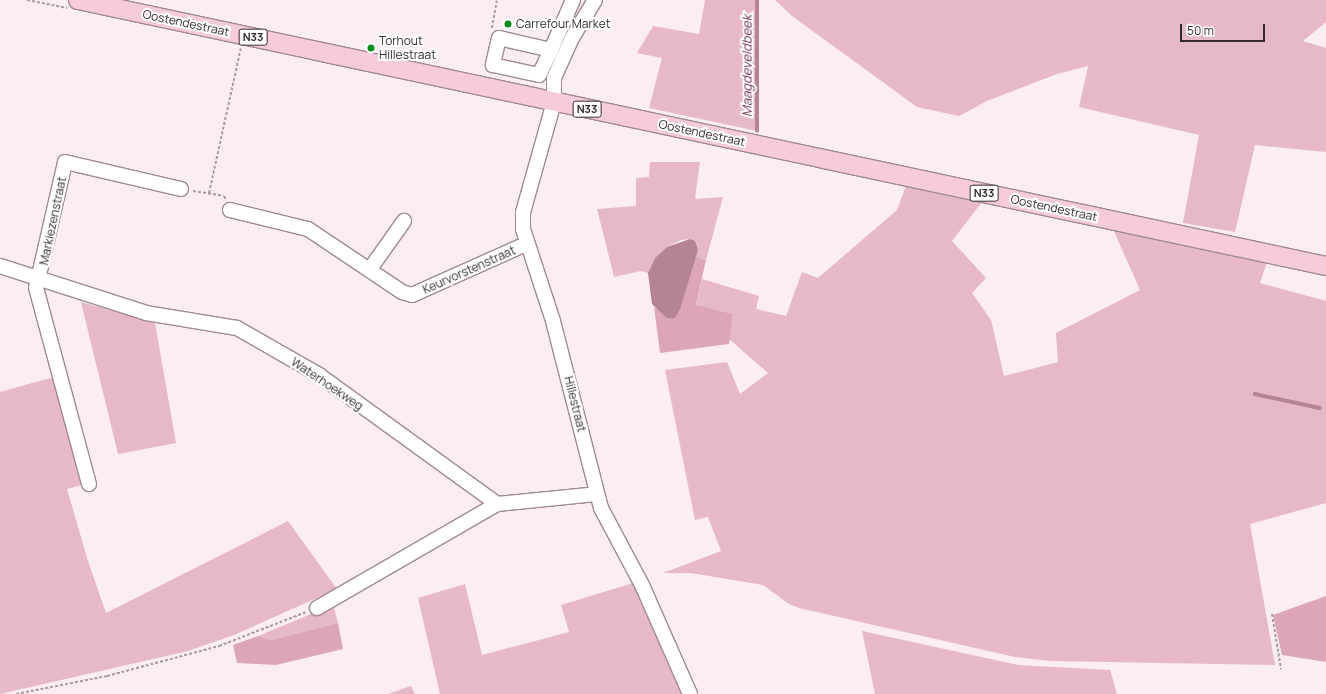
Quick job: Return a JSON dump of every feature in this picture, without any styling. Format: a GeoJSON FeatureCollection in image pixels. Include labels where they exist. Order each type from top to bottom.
{"type":"FeatureCollection","features":[{"type":"Feature","properties":{"kind":"main road","name":"Oostendestraat"},"geometry":{"type":"LineString","coordinates":[[78,0],[1326,266]]}},
{"type":"Feature","properties":{"kind":"street"},"geometry":{"type":"LineString","coordinates":[[551,50],[499,38],[493,65],[539,75],[551,50],[573,0]]}},
{"type":"Feature","properties":{"kind":"street","name":"Hillestraat"},"geometry":{"type":"LineString","coordinates":[[595,0],[572,38],[554,78],[554,102],[523,212],[526,244],[553,321],[601,508],[642,585],[690,694]]}},
{"type":"Feature","properties":{"kind":"street","name":"Markiezenstraat"},"geometry":{"type":"LineString","coordinates":[[40,278],[65,162],[181,189]]}},
{"type":"Feature","properties":{"kind":"street","name":"Keurvorstenstraat"},"geometry":{"type":"LineString","coordinates":[[230,210],[308,229],[370,269],[402,292],[412,294],[526,244]]}},
{"type":"Feature","properties":{"kind":"street"},"geometry":{"type":"LineString","coordinates":[[370,269],[404,221]]}},
{"type":"Feature","properties":{"kind":"street","name":"Waterhoekweg"},"geometry":{"type":"LineString","coordinates":[[0,266],[146,313],[237,328],[319,376],[497,504]]}},
{"type":"Feature","properties":{"kind":"street"},"geometry":{"type":"LineString","coordinates":[[40,278],[36,288],[89,484]]}},
{"type":"Feature","properties":{"kind":"street"},"geometry":{"type":"LineString","coordinates":[[317,608],[497,504],[597,494]]}},
{"type":"Feature","properties":{"kind":"path"},"geometry":{"type":"LineString","coordinates":[[498,0],[492,30],[499,38]]}},
{"type":"Feature","properties":{"kind":"path"},"geometry":{"type":"LineString","coordinates":[[209,193],[244,35]]}},
{"type":"Feature","properties":{"kind":"path"},"geometry":{"type":"LineString","coordinates":[[181,189],[224,196],[230,210]]}},
{"type":"Feature","properties":{"kind":"path"},"geometry":{"type":"LineString","coordinates":[[16,694],[107,676],[219,646],[317,608]]}},
{"type":"Feature","properties":{"kind":"path"},"geometry":{"type":"LineString","coordinates":[[1272,614],[1281,669]]}},
{"type":"Feature","properties":{"kind":"shaded area"},"geometry":{"type":"Polygon","coordinates":[[[705,0],[757,0],[757,131],[649,108],[662,58],[637,53],[653,26],[699,34],[705,0]]]}},
{"type":"Feature","properties":{"kind":"shaded area"},"geometry":{"type":"Polygon","coordinates":[[[775,0],[1326,0],[1326,22],[1303,41],[1326,48],[1326,152],[1255,145],[1235,232],[1183,223],[1199,135],[1079,107],[1088,66],[1057,74],[987,101],[959,116],[917,107],[792,16],[775,0]]]}},
{"type":"Feature","properties":{"kind":"shaded area"},"geometry":{"type":"Polygon","coordinates":[[[650,162],[700,162],[695,199],[723,197],[706,260],[696,256],[698,250],[690,239],[681,240],[667,247],[655,258],[648,273],[641,271],[614,277],[597,209],[636,206],[636,178],[649,177],[650,162]]]}},
{"type":"Feature","properties":{"kind":"shaded area"},"geometry":{"type":"Polygon","coordinates":[[[906,186],[982,202],[952,241],[986,278],[972,293],[991,320],[1004,376],[1058,362],[1056,333],[1140,290],[1113,229],[1267,262],[1260,283],[1326,301],[1326,503],[1250,524],[1275,665],[1050,661],[1015,657],[799,608],[789,604],[763,585],[691,573],[663,573],[721,551],[708,517],[695,520],[665,370],[727,362],[740,394],[768,373],[729,339],[733,314],[696,306],[702,279],[759,296],[756,309],[786,316],[802,272],[818,278],[897,210],[906,186]]]}},
{"type":"Feature","properties":{"kind":"shaded area"},"geometry":{"type":"Polygon","coordinates":[[[690,239],[695,241],[698,250],[680,309],[675,318],[667,318],[652,304],[648,273],[655,258],[667,247],[690,239]]]}},
{"type":"Feature","properties":{"kind":"shaded area"},"geometry":{"type":"Polygon","coordinates":[[[696,256],[706,260],[696,305],[733,314],[729,344],[660,353],[654,307],[675,318],[696,256]]]}},
{"type":"Feature","properties":{"kind":"shaded area"},"geometry":{"type":"Polygon","coordinates":[[[81,302],[155,323],[176,443],[118,454],[81,302]]]}},
{"type":"Feature","properties":{"kind":"shaded area"},"geometry":{"type":"Polygon","coordinates":[[[54,377],[85,484],[67,489],[88,561],[106,613],[288,521],[337,589],[234,635],[188,651],[0,694],[0,392],[54,377]]]}},
{"type":"Feature","properties":{"kind":"shaded area"},"geometry":{"type":"Polygon","coordinates":[[[633,583],[682,694],[440,694],[418,598],[465,584],[482,655],[569,632],[561,605],[633,583]]]}},
{"type":"Feature","properties":{"kind":"shaded area"},"geometry":{"type":"Polygon","coordinates":[[[1326,596],[1326,662],[1282,655],[1273,615],[1326,596]]]}},
{"type":"Feature","properties":{"kind":"shaded area"},"geometry":{"type":"Polygon","coordinates":[[[333,605],[338,623],[271,640],[258,636],[333,605]]]}},
{"type":"Feature","properties":{"kind":"shaded area"},"geometry":{"type":"Polygon","coordinates":[[[338,623],[343,649],[276,665],[237,663],[233,645],[258,636],[271,640],[338,623]]]}},
{"type":"Feature","properties":{"kind":"shaded area"},"geometry":{"type":"Polygon","coordinates":[[[862,631],[1018,665],[1110,670],[1117,694],[875,694],[862,631]]]}},
{"type":"Feature","properties":{"kind":"shaded area"},"geometry":{"type":"Polygon","coordinates":[[[411,686],[415,694],[388,694],[411,686]]]}},
{"type":"Feature","properties":{"kind":"waterway","name":"Maagdeveldbeek"},"geometry":{"type":"LineString","coordinates":[[757,0],[757,131]]}},
{"type":"Feature","properties":{"kind":"waterway","name":"Maagdeveldbeek"},"geometry":{"type":"LineString","coordinates":[[1255,394],[1320,408]]}},
{"type":"Feature","properties":{"kind":"place","name":"Carrefour Market"},"geometry":{"type":"Point","coordinates":[508,24]}},
{"type":"Feature","properties":{"kind":"place","name":"Torhout Hillestraat"},"geometry":{"type":"Point","coordinates":[371,48]}}]}
